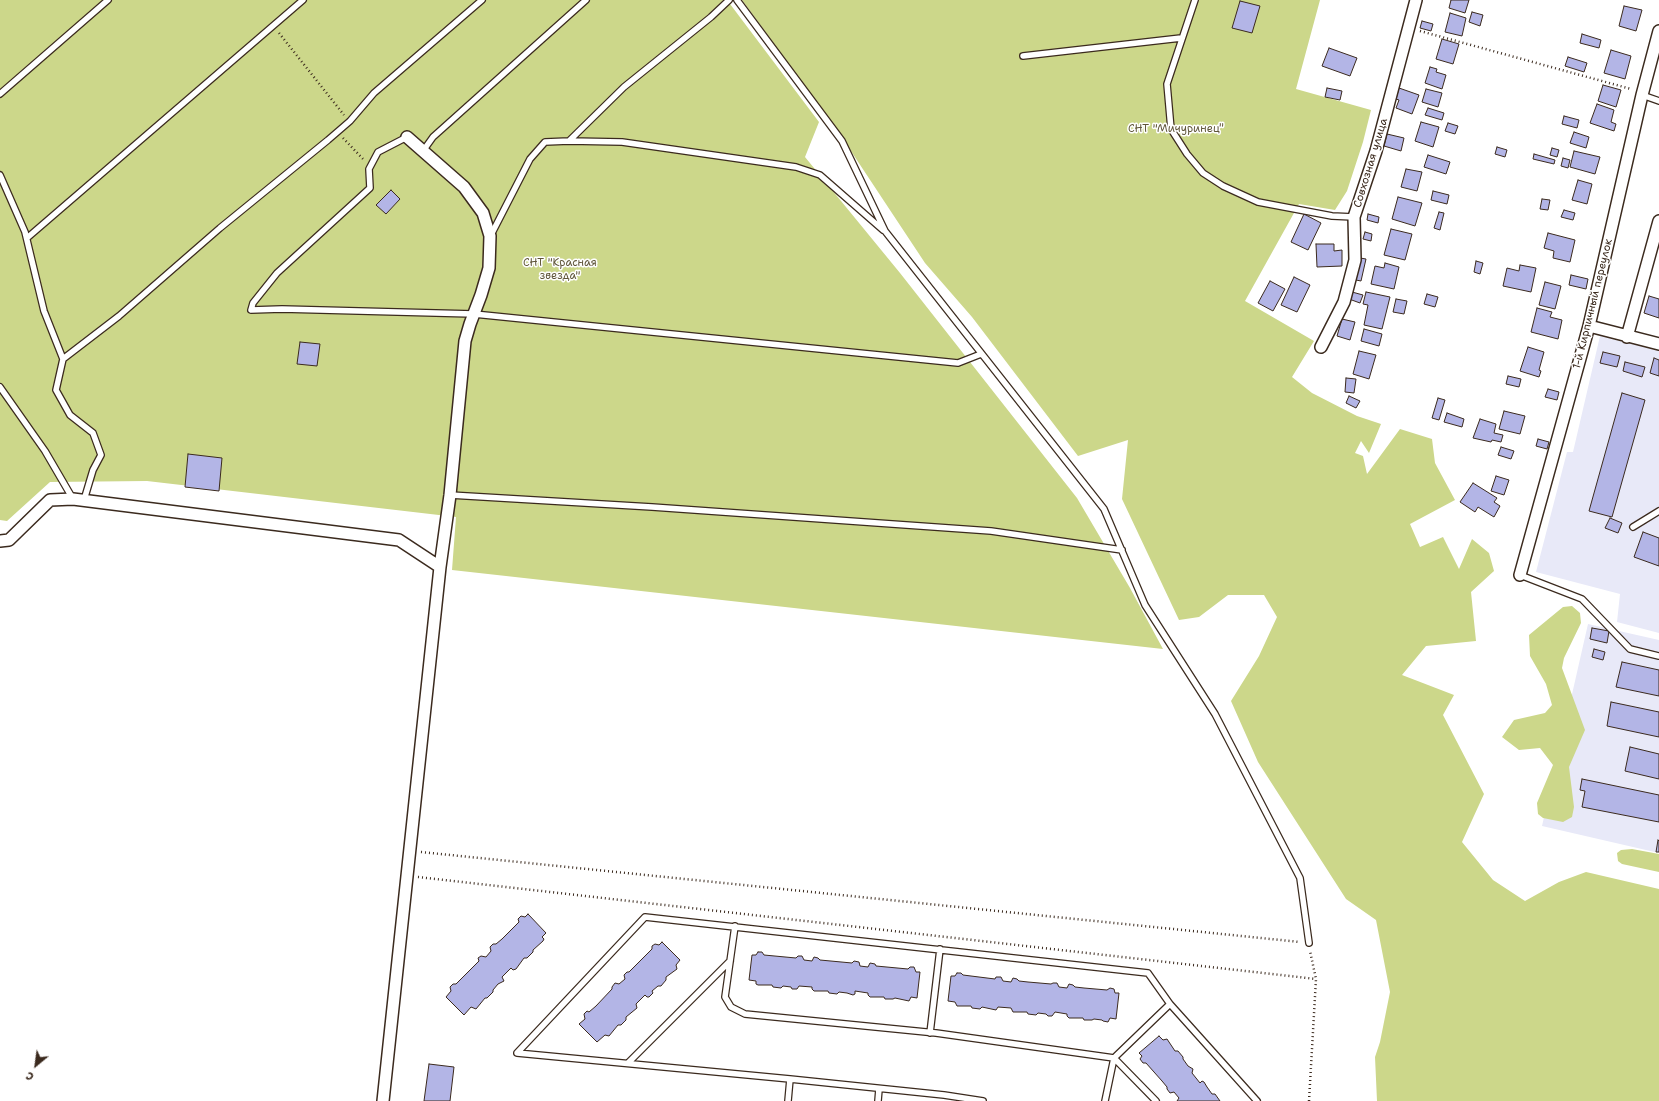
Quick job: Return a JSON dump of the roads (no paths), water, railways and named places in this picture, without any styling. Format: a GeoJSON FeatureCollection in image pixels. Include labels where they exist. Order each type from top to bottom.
{"type":"FeatureCollection","features":[{"type":"Feature","properties":{"kind":"street","name":"Совхозная улица"},"geometry":{"type":"LineString","coordinates":[[1321,347],[1344,302],[1355,260],[1354,217],[1376,151],[1416,0]]}},
{"type":"Feature","properties":{"kind":"street","name":"1-й Кирпичный переулок"},"geometry":{"type":"LineString","coordinates":[[1520,575],[1589,326],[1642,95],[1659,31]]}},
{"type":"Feature","properties":{"kind":"street"},"geometry":{"type":"LineString","coordinates":[[383,1101],[440,567],[450,495],[465,341],[489,268],[490,236],[483,213],[464,187],[407,137]]}},
{"type":"Feature","properties":{"kind":"street"},"geometry":{"type":"LineString","coordinates":[[1627,337],[1659,221]]}},
{"type":"Feature","properties":{"kind":"street"},"geometry":{"type":"LineString","coordinates":[[1589,326],[1659,344]]}},
{"type":"Feature","properties":{"kind":"street"},"geometry":{"type":"LineString","coordinates":[[0,541],[9,540],[50,500],[79,499],[399,540],[440,567]]}},
{"type":"Feature","properties":{"kind":"lane"},"geometry":{"type":"LineString","coordinates":[[0,94],[108,0]]}},
{"type":"Feature","properties":{"kind":"lane"},"geometry":{"type":"LineString","coordinates":[[27,238],[303,0]]}},
{"type":"Feature","properties":{"kind":"lane"},"geometry":{"type":"LineString","coordinates":[[63,359],[119,316],[220,228],[350,121],[374,93],[482,0]]}},
{"type":"Feature","properties":{"kind":"lane"},"geometry":{"type":"LineString","coordinates":[[423,151],[433,137],[586,0]]}},
{"type":"Feature","properties":{"kind":"lane"},"geometry":{"type":"LineString","coordinates":[[568,141],[624,87],[711,17],[729,0]]}},
{"type":"Feature","properties":{"kind":"lane"},"geometry":{"type":"LineString","coordinates":[[737,0],[842,141],[885,232]]}},
{"type":"Feature","properties":{"kind":"lane"},"geometry":{"type":"LineString","coordinates":[[1195,0],[1181,38],[1167,84],[1171,129],[1187,154],[1203,173],[1223,186],[1258,202],[1332,216],[1354,217]]}},
{"type":"Feature","properties":{"kind":"lane"},"geometry":{"type":"LineString","coordinates":[[1024,56],[1181,38]]}},
{"type":"Feature","properties":{"kind":"lane"},"geometry":{"type":"LineString","coordinates":[[1642,95],[1659,101]]}},
{"type":"Feature","properties":{"kind":"lane"},"geometry":{"type":"LineString","coordinates":[[407,137],[378,152],[369,169],[370,188],[277,273],[253,303],[251,310],[298,309],[474,314],[958,363],[981,354]]}},
{"type":"Feature","properties":{"kind":"lane"},"geometry":{"type":"LineString","coordinates":[[490,236],[530,159],[545,142],[622,142],[796,167],[820,175],[885,232],[1104,510],[1146,605],[1216,714],[1300,878],[1309,943]]}},
{"type":"Feature","properties":{"kind":"lane"},"geometry":{"type":"LineString","coordinates":[[0,174],[27,238],[44,311],[63,359],[56,390],[70,415],[93,433],[101,455],[79,499],[0,388]]}},
{"type":"Feature","properties":{"kind":"lane"},"geometry":{"type":"LineString","coordinates":[[450,495],[652,506],[991,531],[1122,550]]}},
{"type":"Feature","properties":{"kind":"lane"},"geometry":{"type":"LineString","coordinates":[[1633,528],[1659,511]]}},
{"type":"Feature","properties":{"kind":"lane"},"geometry":{"type":"LineString","coordinates":[[1520,575],[1582,599],[1630,648],[1659,656]]}},
{"type":"Feature","properties":{"kind":"lane"},"geometry":{"type":"LineString","coordinates":[[983,1101],[944,1098],[790,1079],[517,1052],[645,917],[1148,973],[1170,1004],[1257,1101]]}},
{"type":"Feature","properties":{"kind":"lane"},"geometry":{"type":"LineString","coordinates":[[736,926],[725,997],[731,1007],[745,1014],[930,1033],[1114,1058],[1156,1101]]}},
{"type":"Feature","properties":{"kind":"lane"},"geometry":{"type":"LineString","coordinates":[[930,1033],[940,949]]}},
{"type":"Feature","properties":{"kind":"lane"},"geometry":{"type":"LineString","coordinates":[[628,1063],[730,961]]}},
{"type":"Feature","properties":{"kind":"lane"},"geometry":{"type":"LineString","coordinates":[[1104,1101],[1114,1058],[1170,1004]]}},
{"type":"Feature","properties":{"kind":"lane"},"geometry":{"type":"LineString","coordinates":[[788,1101],[790,1079]]}},
{"type":"Feature","properties":{"kind":"lane"},"geometry":{"type":"LineString","coordinates":[[878,1101],[879,1089]]}},
{"type":"Feature","properties":{"kind":"park label","name":"СНТ \"Мичуринец\""},"geometry":{"type":"Point","coordinates":[1176,129]}},
{"type":"Feature","properties":{"kind":"park label","name":"СНТ \"Красная звезда\""},"geometry":{"type":"Point","coordinates":[560,269]}}]}
